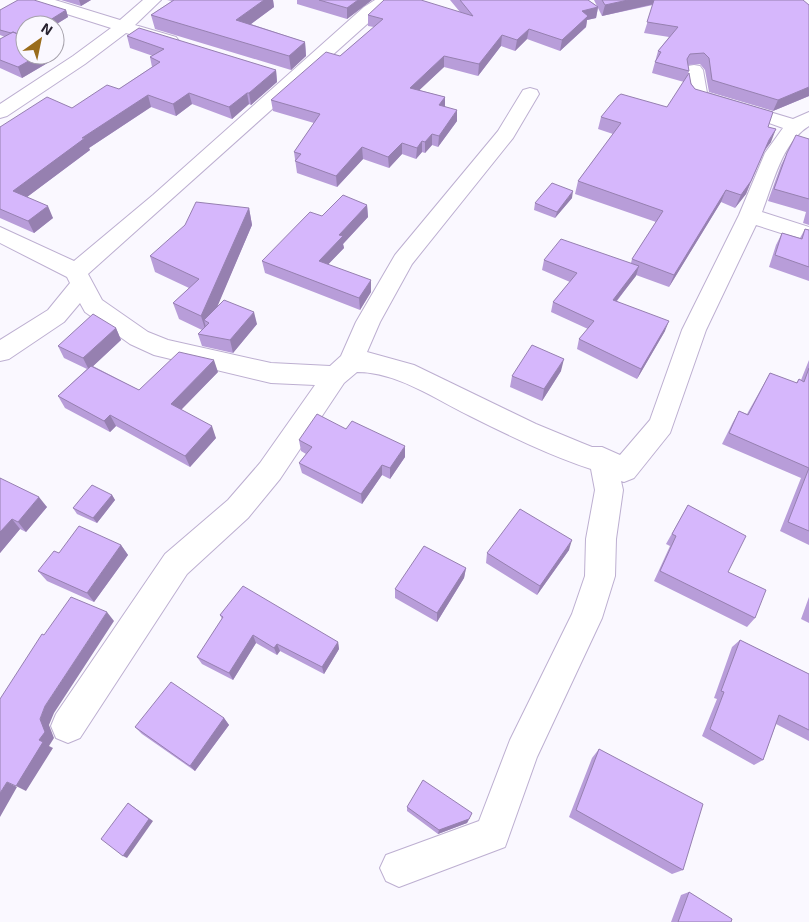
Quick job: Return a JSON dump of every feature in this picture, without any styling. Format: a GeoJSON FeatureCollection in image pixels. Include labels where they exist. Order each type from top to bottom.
{"type":"FeatureCollection","features":[{"type":"Feature","properties":{"kind":"street"},"geometry":{"type":"LineString","coordinates":[[38,0],[190,47]]}},
{"type":"Feature","properties":{"kind":"street"},"geometry":{"type":"LineString","coordinates":[[0,112],[59,74],[124,27],[153,0]]}},
{"type":"Feature","properties":{"kind":"street"},"geometry":{"type":"LineString","coordinates":[[56,316],[79,278],[160,200],[293,79],[370,11],[386,0]]}},
{"type":"Feature","properties":{"kind":"street"},"geometry":{"type":"LineString","coordinates":[[0,234],[79,278],[93,306],[139,338],[163,348],[271,373],[343,368],[371,362],[405,372],[528,432],[574,452],[592,458],[602,458],[624,470],[661,425],[694,330],[750,215],[775,153],[802,122],[759,113],[698,96],[694,70]]}},
{"type":"Feature","properties":{"kind":"street"},"geometry":{"type":"LineString","coordinates":[[274,73],[293,79]]}},
{"type":"Feature","properties":{"kind":"street"},"geometry":{"type":"LineString","coordinates":[[68,726],[176,564],[245,502],[270,472],[343,368],[403,260],[506,134],[530,94]]}},
{"type":"Feature","properties":{"kind":"street"},"geometry":{"type":"LineString","coordinates":[[750,215],[809,235]]}},
{"type":"Feature","properties":{"kind":"street"},"geometry":{"type":"LineString","coordinates":[[0,352],[56,316],[93,306]]}},
{"type":"Feature","properties":{"kind":"street"},"geometry":{"type":"LineString","coordinates":[[399,868],[492,834],[522,752],[586,618],[600,576],[601,539],[609,490],[602,458]]}},
{"type":"Feature","properties":{"kind":"building"},"geometry":{"type":"Polygon","coordinates":[[[18,0],[34,0],[66,10],[58,15],[15,15],[15,33],[11,33],[0,30],[0,10],[18,0]]]}},
{"type":"Feature","properties":{"kind":"building"},"geometry":{"type":"Polygon","coordinates":[[[174,0],[264,0],[236,20],[305,42],[289,56],[151,15],[174,0]]]}},
{"type":"Feature","properties":{"kind":"building"},"geometry":{"type":"Polygon","coordinates":[[[319,0],[358,0],[347,8],[319,0]]]}},
{"type":"Feature","properties":{"kind":"building"},"geometry":{"type":"Polygon","coordinates":[[[384,0],[421,0],[473,16],[460,0],[588,0],[598,7],[582,11],[588,16],[562,40],[529,29],[517,40],[502,35],[479,64],[444,56],[410,88],[445,97],[439,105],[457,110],[439,136],[432,134],[425,142],[422,141],[417,148],[402,143],[388,157],[362,147],[336,176],[295,161],[301,154],[294,152],[320,114],[271,100],[326,52],[340,56],[383,19],[368,15],[384,0]]]}},
{"type":"Feature","properties":{"kind":"building"},"geometry":{"type":"Polygon","coordinates":[[[602,0],[628,0],[605,5],[602,0]]]}},
{"type":"Feature","properties":{"kind":"building"},"geometry":{"type":"Polygon","coordinates":[[[654,0],[803,0],[809,5],[809,87],[778,100],[712,80],[709,58],[704,53],[690,54],[687,59],[689,71],[655,62],[661,52],[658,51],[678,27],[647,22],[654,0]]]}},
{"type":"Feature","properties":{"kind":"building"},"geometry":{"type":"Polygon","coordinates":[[[139,28],[276,70],[229,107],[189,93],[173,104],[148,95],[82,138],[85,138],[13,191],[48,206],[28,221],[0,209],[0,127],[47,97],[72,108],[107,85],[119,89],[160,62],[150,57],[164,49],[127,36],[139,28]]]}},
{"type":"Feature","properties":{"kind":"building"},"geometry":{"type":"Polygon","coordinates":[[[13,32],[15,33],[15,65],[22,65],[18,67],[0,60],[0,39],[13,32]]]}},
{"type":"Feature","properties":{"kind":"building"},"geometry":{"type":"Polygon","coordinates":[[[689,73],[691,84],[695,89],[773,112],[768,127],[776,129],[769,140],[751,181],[741,195],[726,190],[674,275],[632,259],[663,211],[578,181],[621,123],[601,117],[618,96],[621,94],[667,107],[689,73]]]}},
{"type":"Feature","properties":{"kind":"building"},"geometry":{"type":"Polygon","coordinates":[[[796,135],[809,139],[809,199],[774,189],[787,153],[796,135]]]}},
{"type":"Feature","properties":{"kind":"building"},"geometry":{"type":"Polygon","coordinates":[[[552,183],[573,191],[557,212],[535,203],[552,183]]]}},
{"type":"Feature","properties":{"kind":"building"},"geometry":{"type":"Polygon","coordinates":[[[343,195],[367,205],[339,235],[343,236],[319,261],[371,280],[359,298],[262,261],[310,212],[322,216],[343,195]]]}},
{"type":"Feature","properties":{"kind":"building"},"geometry":{"type":"Polygon","coordinates":[[[196,202],[249,208],[201,316],[173,303],[199,279],[150,256],[185,225],[196,202]]]}},
{"type":"Feature","properties":{"kind":"building"},"geometry":{"type":"Polygon","coordinates":[[[805,229],[809,230],[809,267],[775,255],[782,233],[802,239],[805,229]]]}},
{"type":"Feature","properties":{"kind":"building"},"geometry":{"type":"Polygon","coordinates":[[[561,239],[639,266],[613,300],[669,321],[641,369],[579,339],[594,321],[553,302],[577,273],[544,260],[561,239]]]}},
{"type":"Feature","properties":{"kind":"building"},"geometry":{"type":"Polygon","coordinates":[[[224,300],[254,312],[230,340],[198,334],[209,323],[204,320],[224,300]]]}},
{"type":"Feature","properties":{"kind":"building"},"geometry":{"type":"Polygon","coordinates":[[[93,314],[116,328],[83,358],[58,346],[93,314]]]}},
{"type":"Feature","properties":{"kind":"building"},"geometry":{"type":"Polygon","coordinates":[[[532,345],[564,359],[544,389],[512,376],[532,345]]]}},
{"type":"Feature","properties":{"kind":"building"},"geometry":{"type":"Polygon","coordinates":[[[179,352],[214,360],[171,404],[212,426],[185,456],[110,415],[104,421],[58,396],[91,366],[139,390],[179,352]]]}},
{"type":"Feature","properties":{"kind":"building"},"geometry":{"type":"Polygon","coordinates":[[[809,368],[809,468],[729,433],[739,411],[748,415],[770,373],[797,383],[799,379],[804,382],[809,368]]]}},
{"type":"Feature","properties":{"kind":"building"},"geometry":{"type":"Polygon","coordinates":[[[317,414],[346,429],[352,421],[405,446],[390,468],[382,465],[361,494],[299,463],[312,447],[299,440],[317,414]]]}},
{"type":"Feature","properties":{"kind":"building"},"geometry":{"type":"Polygon","coordinates":[[[809,468],[809,531],[788,522],[809,468]]]}},
{"type":"Feature","properties":{"kind":"building"},"geometry":{"type":"Polygon","coordinates":[[[0,478],[39,497],[18,522],[12,519],[0,532],[0,478]]]}},
{"type":"Feature","properties":{"kind":"building"},"geometry":{"type":"Polygon","coordinates":[[[92,485],[112,495],[93,518],[73,508],[92,485]]]}},
{"type":"Feature","properties":{"kind":"building"},"geometry":{"type":"Polygon","coordinates":[[[688,505],[746,536],[728,572],[766,590],[755,618],[660,571],[676,536],[672,534],[688,505]]]}},
{"type":"Feature","properties":{"kind":"building"},"geometry":{"type":"Polygon","coordinates":[[[520,509],[572,540],[540,586],[487,553],[520,509]]]}},
{"type":"Feature","properties":{"kind":"building"},"geometry":{"type":"Polygon","coordinates":[[[79,526],[121,545],[87,593],[38,571],[54,551],[59,553],[79,526]]]}},
{"type":"Feature","properties":{"kind":"building"},"geometry":{"type":"Polygon","coordinates":[[[424,546],[466,568],[437,613],[395,589],[424,546]]]}},
{"type":"Feature","properties":{"kind":"building"},"geometry":{"type":"Polygon","coordinates":[[[243,586],[338,642],[322,667],[277,644],[274,648],[253,635],[229,673],[197,657],[223,617],[220,615],[243,586]]]}},
{"type":"Feature","properties":{"kind":"building"},"geometry":{"type":"Polygon","coordinates":[[[71,597],[107,612],[45,706],[40,719],[45,732],[39,740],[43,742],[16,786],[7,782],[0,793],[0,699],[42,634],[44,635],[71,597]]]}},
{"type":"Feature","properties":{"kind":"building"},"geometry":{"type":"Polygon","coordinates":[[[740,640],[809,674],[809,730],[779,715],[763,760],[710,729],[724,692],[721,691],[740,640]]]}},
{"type":"Feature","properties":{"kind":"building"},"geometry":{"type":"Polygon","coordinates":[[[171,682],[224,718],[190,766],[135,727],[171,682]]]}},
{"type":"Feature","properties":{"kind":"building"},"geometry":{"type":"Polygon","coordinates":[[[599,749],[703,804],[683,870],[576,810],[599,749]]]}},
{"type":"Feature","properties":{"kind":"building"},"geometry":{"type":"Polygon","coordinates":[[[423,780],[472,813],[469,819],[439,830],[407,807],[423,780]]]}},
{"type":"Feature","properties":{"kind":"building"},"geometry":{"type":"Polygon","coordinates":[[[128,803],[149,819],[123,856],[101,839],[128,803]]]}},
{"type":"Feature","properties":{"kind":"building"},"geometry":{"type":"Polygon","coordinates":[[[689,892],[732,919],[731,922],[678,922],[689,892]]]}}]}
